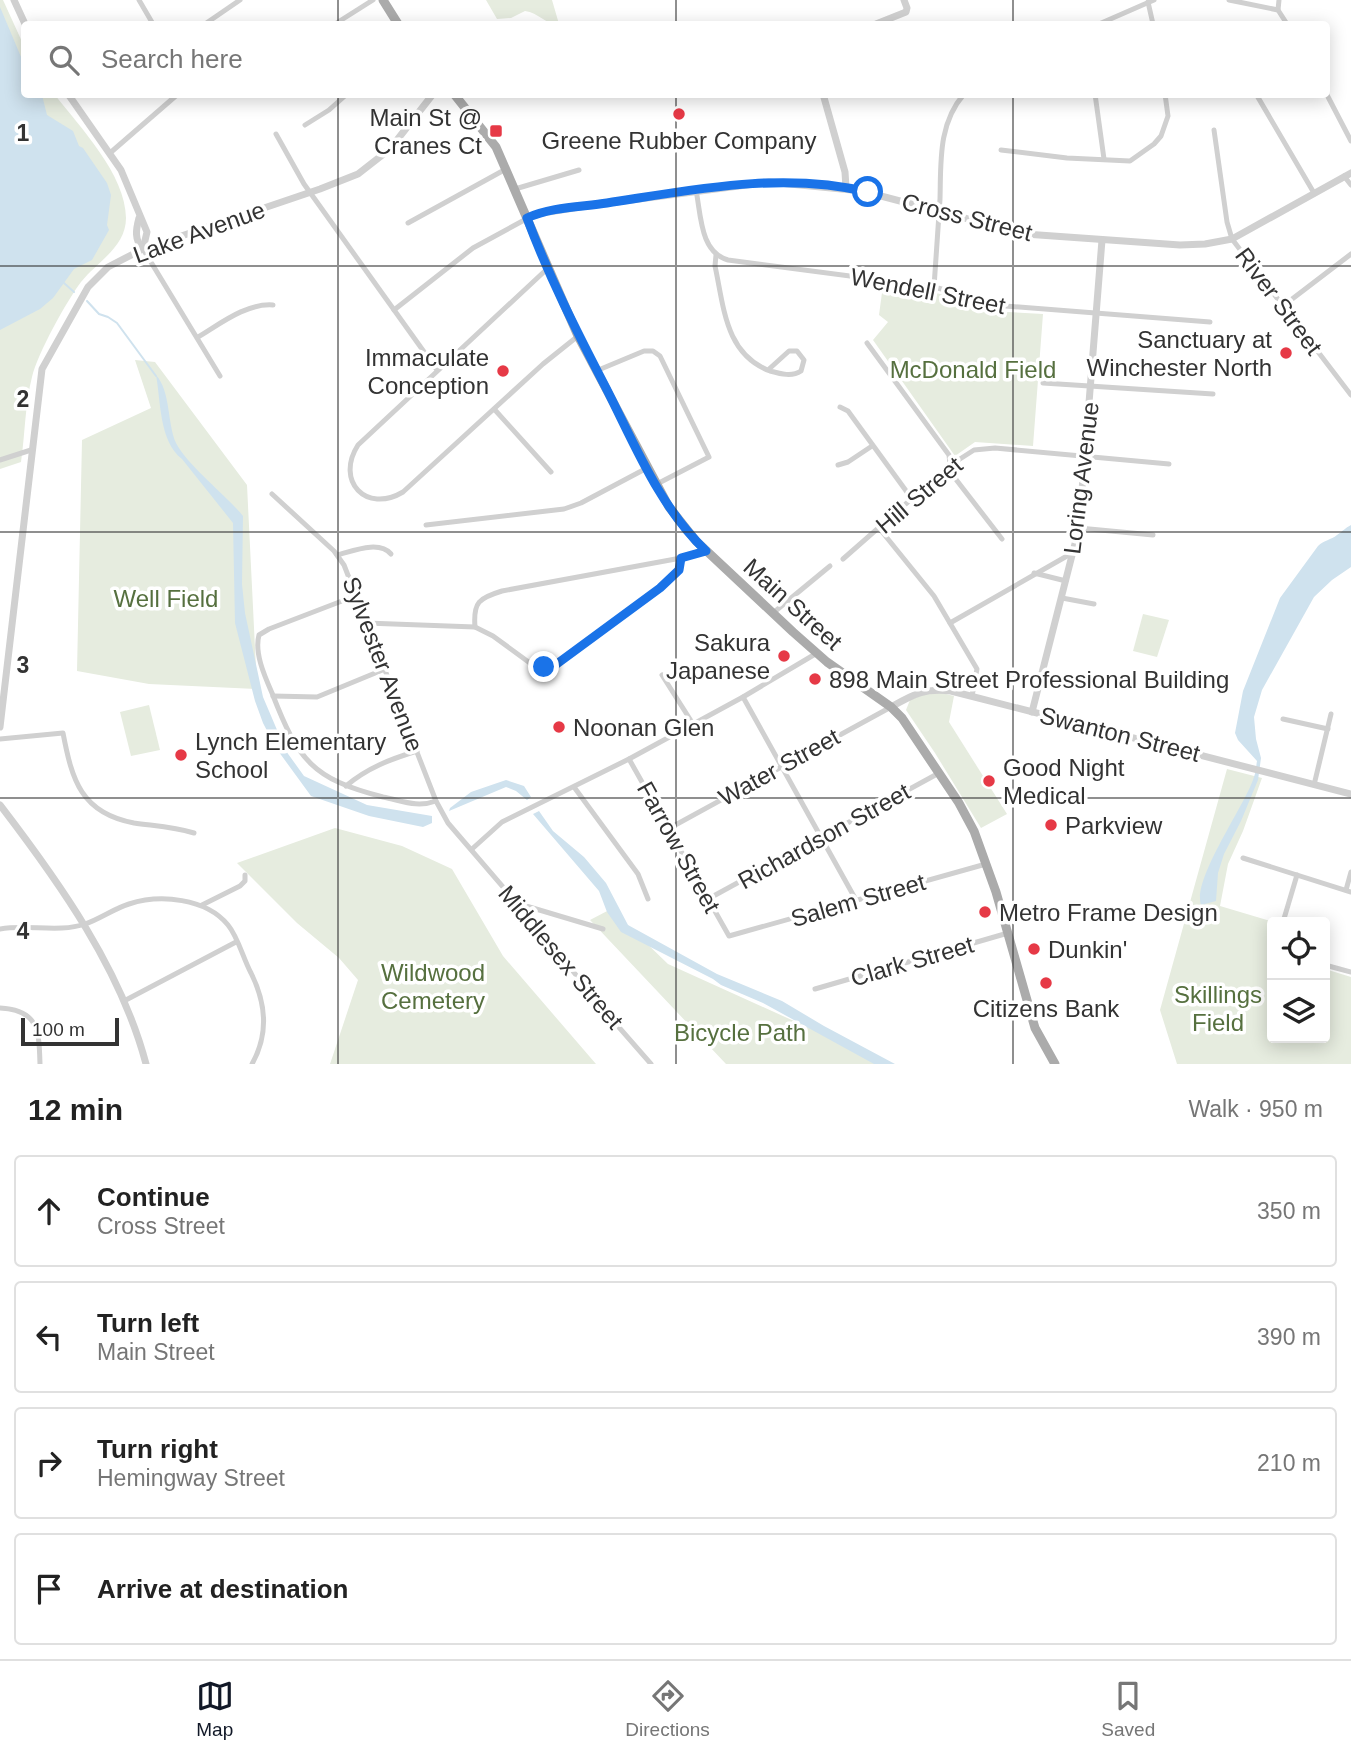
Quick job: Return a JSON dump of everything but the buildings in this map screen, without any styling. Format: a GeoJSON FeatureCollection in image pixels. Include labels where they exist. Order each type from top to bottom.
{"type":"FeatureCollection","features":[{"type":"Feature","properties":{"kind":"main road"},"geometry":{"type":"LineString","coordinates":[[383,0],[396,21]]}},
{"type":"Feature","properties":{"kind":"main road","name":"Main Street"},"geometry":{"type":"LineString","coordinates":[[460,98],[492,140],[578,336],[655,485],[676,516],[706,551],[817,653],[891,707],[902,718],[939,773],[974,831],[987,864],[1035,1028],[1055,1064]]}},
{"type":"Feature","properties":{"kind":"street"},"geometry":{"type":"LineString","coordinates":[[14,0],[24,21]]}},
{"type":"Feature","properties":{"kind":"street"},"geometry":{"type":"LineString","coordinates":[[139,0],[151,21]]}},
{"type":"Feature","properties":{"kind":"street"},"geometry":{"type":"LineString","coordinates":[[209,21],[240,0]]}},
{"type":"Feature","properties":{"kind":"street"},"geometry":{"type":"LineString","coordinates":[[340,21],[373,0]]}},
{"type":"Feature","properties":{"kind":"street"},"geometry":{"type":"LineString","coordinates":[[883,21],[907,10],[904,0]]}},
{"type":"Feature","properties":{"kind":"street"},"geometry":{"type":"LineString","coordinates":[[1229,0],[1278,10]]}},
{"type":"Feature","properties":{"kind":"street"},"geometry":{"type":"LineString","coordinates":[[1279,0],[1278,10],[1285,21]]}},
{"type":"Feature","properties":{"kind":"street"},"geometry":{"type":"LineString","coordinates":[[1106,21],[1151,1],[1153,21]]}},
{"type":"Feature","properties":{"kind":"street"},"geometry":{"type":"LineString","coordinates":[[71,98],[124,177],[139,218],[136,229],[138,244],[220,376]]}},
{"type":"Feature","properties":{"kind":"street"},"geometry":{"type":"LineString","coordinates":[[110,153],[173,98]]}},
{"type":"Feature","properties":{"kind":"street"},"geometry":{"type":"LineString","coordinates":[[305,125],[342,98]]}},
{"type":"Feature","properties":{"kind":"street","name":"Lake Avenue"},"geometry":{"type":"LineString","coordinates":[[0,727],[42,369],[75,307],[98,275],[143,249],[310,193],[348,178],[377,161],[405,131],[430,98]]}},
{"type":"Feature","properties":{"kind":"street"},"geometry":{"type":"LineString","coordinates":[[824,98],[845,172],[846,188]]}},
{"type":"Feature","properties":{"kind":"street"},"geometry":{"type":"LineString","coordinates":[[934,287],[940,147],[948,121],[961,98]]}},
{"type":"Feature","properties":{"kind":"street"},"geometry":{"type":"LineString","coordinates":[[1096,98],[1104,159]]}},
{"type":"Feature","properties":{"kind":"street"},"geometry":{"type":"LineString","coordinates":[[1002,150],[1130,161],[1161,136],[1168,116],[1166,98]]}},
{"type":"Feature","properties":{"kind":"street"},"geometry":{"type":"LineString","coordinates":[[1258,98],[1314,193]]}},
{"type":"Feature","properties":{"kind":"street"},"geometry":{"type":"LineString","coordinates":[[1329,98],[1351,141]]}},
{"type":"Feature","properties":{"kind":"street"},"geometry":{"type":"LineString","coordinates":[[1214,130],[1227,222],[1232,239]]}},
{"type":"Feature","properties":{"kind":"street"},"geometry":{"type":"LineString","coordinates":[[276,134],[310,193],[437,370]]}},
{"type":"Feature","properties":{"kind":"street"},"geometry":{"type":"LineString","coordinates":[[408,223],[506,169]]}},
{"type":"Feature","properties":{"kind":"street"},"geometry":{"type":"LineString","coordinates":[[514,189],[579,170]]}},
{"type":"Feature","properties":{"kind":"street"},"geometry":{"type":"LineString","coordinates":[[1348,174],[1351,185]]}},
{"type":"Feature","properties":{"kind":"street","name":"Cross Street"},"geometry":{"type":"LineString","coordinates":[[527,218],[568,209],[765,182],[846,188],[1026,234],[1180,245],[1232,239],[1348,174]]}},
{"type":"Feature","properties":{"kind":"street"},"geometry":{"type":"LineString","coordinates":[[696,190],[706,239],[716,255],[715,266],[732,336],[744,356],[768,370],[795,375],[804,368],[804,360],[797,351],[789,351],[768,370]]}},
{"type":"Feature","properties":{"kind":"street"},"geometry":{"type":"LineString","coordinates":[[394,310],[473,248],[527,218]]}},
{"type":"Feature","properties":{"kind":"street","name":"River Street"},"geometry":{"type":"LineString","coordinates":[[1232,239],[1351,395]]}},
{"type":"Feature","properties":{"kind":"street","name":"Loring Avenue"},"geometry":{"type":"LineString","coordinates":[[1032,712],[1079,528],[1102,240]]}},
{"type":"Feature","properties":{"kind":"street"},"geometry":{"type":"LineString","coordinates":[[1283,306],[1351,254]]}},
{"type":"Feature","properties":{"kind":"street","name":"Wendell Street"},"geometry":{"type":"LineString","coordinates":[[716,255],[728,260],[934,287],[1005,306],[1210,322]]}},
{"type":"Feature","properties":{"kind":"street"},"geometry":{"type":"LineString","coordinates":[[547,269],[367,436],[353,454],[351,481],[360,492],[379,500],[389,499],[403,492],[543,364],[578,336]]}},
{"type":"Feature","properties":{"kind":"street"},"geometry":{"type":"LineString","coordinates":[[198,337],[253,307],[273,305]]}},
{"type":"Feature","properties":{"kind":"street"},"geometry":{"type":"LineString","coordinates":[[867,344],[948,456],[951,473],[1002,539]]}},
{"type":"Feature","properties":{"kind":"street"},"geometry":{"type":"LineString","coordinates":[[596,371],[644,351],[653,351],[660,356],[709,457],[655,485]]}},
{"type":"Feature","properties":{"kind":"street"},"geometry":{"type":"LineString","coordinates":[[1043,383],[1213,394]]}},
{"type":"Feature","properties":{"kind":"street"},"geometry":{"type":"LineString","coordinates":[[840,407],[848,411],[912,499]]}},
{"type":"Feature","properties":{"kind":"street"},"geometry":{"type":"LineString","coordinates":[[495,410],[551,472]]}},
{"type":"Feature","properties":{"kind":"street"},"geometry":{"type":"LineString","coordinates":[[838,465],[848,462],[872,446]]}},
{"type":"Feature","properties":{"kind":"street","name":"Hill Street"},"geometry":{"type":"LineString","coordinates":[[843,559],[949,466],[974,450],[995,449],[1169,464]]}},
{"type":"Feature","properties":{"kind":"street"},"geometry":{"type":"LineString","coordinates":[[0,460],[31,450]]}},
{"type":"Feature","properties":{"kind":"street"},"geometry":{"type":"LineString","coordinates":[[426,525],[564,509],[646,468]]}},
{"type":"Feature","properties":{"kind":"street","name":"Sylvester Avenue"},"geometry":{"type":"LineString","coordinates":[[272,494],[337,555],[344,565],[436,801],[448,823],[472,849]]}},
{"type":"Feature","properties":{"kind":"street"},"geometry":{"type":"LineString","coordinates":[[879,527],[934,596],[977,669],[972,696]]}},
{"type":"Feature","properties":{"kind":"street"},"geometry":{"type":"LineString","coordinates":[[1079,528],[1153,535]]}},
{"type":"Feature","properties":{"kind":"street"},"geometry":{"type":"LineString","coordinates":[[337,555],[377,546],[387,549],[391,554]]}},
{"type":"Feature","properties":{"kind":"street"},"geometry":{"type":"LineString","coordinates":[[475,627],[474,611],[484,597],[502,591],[706,551]]}},
{"type":"Feature","properties":{"kind":"street"},"geometry":{"type":"LineString","coordinates":[[950,623],[1074,552]]}},
{"type":"Feature","properties":{"kind":"street"},"geometry":{"type":"LineString","coordinates":[[366,624],[475,627],[493,636],[534,666],[554,666],[660,588],[679,570],[681,558]]}},
{"type":"Feature","properties":{"kind":"street"},"geometry":{"type":"LineString","coordinates":[[773,613],[830,566]]}},
{"type":"Feature","properties":{"kind":"street"},"geometry":{"type":"LineString","coordinates":[[1034,573],[1066,581]]}},
{"type":"Feature","properties":{"kind":"street"},"geometry":{"type":"LineString","coordinates":[[355,596],[259,635],[257,642],[261,661],[273,696],[287,730],[305,758],[325,775],[346,786],[412,805],[425,805],[436,801]]}},
{"type":"Feature","properties":{"kind":"street"},"geometry":{"type":"LineString","coordinates":[[1062,598],[1094,604]]}},
{"type":"Feature","properties":{"kind":"street"},"geometry":{"type":"LineString","coordinates":[[472,849],[502,822],[629,759],[817,653]]}},
{"type":"Feature","properties":{"kind":"street"},"geometry":{"type":"LineString","coordinates":[[273,696],[317,696],[385,669]]}},
{"type":"Feature","properties":{"kind":"street"},"geometry":{"type":"LineString","coordinates":[[662,675],[693,724]]}},
{"type":"Feature","properties":{"kind":"street","name":"Swanton Street"},"geometry":{"type":"LineString","coordinates":[[891,707],[930,689],[972,696],[1351,794]]}},
{"type":"Feature","properties":{"kind":"street"},"geometry":{"type":"LineString","coordinates":[[743,697],[856,900]]}},
{"type":"Feature","properties":{"kind":"street","name":"Water Street"},"geometry":{"type":"LineString","coordinates":[[668,829],[891,707]]}},
{"type":"Feature","properties":{"kind":"street"},"geometry":{"type":"LineString","coordinates":[[1314,785],[1332,714]]}},
{"type":"Feature","properties":{"kind":"street"},"geometry":{"type":"LineString","coordinates":[[1283,719],[1328,729]]}},
{"type":"Feature","properties":{"kind":"street"},"geometry":{"type":"LineString","coordinates":[[0,739],[63,733],[70,768],[78,787],[97,809],[123,820],[176,828],[194,834]]}},
{"type":"Feature","properties":{"kind":"street"},"geometry":{"type":"LineString","coordinates":[[346,786],[390,759],[417,751]]}},
{"type":"Feature","properties":{"kind":"street","name":"Farrow Street"},"geometry":{"type":"LineString","coordinates":[[629,759],[729,936]]}},
{"type":"Feature","properties":{"kind":"street","name":"Richardson Street"},"geometry":{"type":"LineString","coordinates":[[708,899],[939,773]]}},
{"type":"Feature","properties":{"kind":"street"},"geometry":{"type":"LineString","coordinates":[[574,787],[638,874],[648,899]]}},
{"type":"Feature","properties":{"kind":"street"},"geometry":{"type":"LineString","coordinates":[[0,805],[53,874],[83,925],[124,1001],[146,1064]]}},
{"type":"Feature","properties":{"kind":"street","name":"Middlesex Street"},"geometry":{"type":"LineString","coordinates":[[472,849],[510,895],[526,906],[538,928],[651,1064]]}},
{"type":"Feature","properties":{"kind":"street"},"geometry":{"type":"LineString","coordinates":[[1242,858],[1348,891],[1351,872]]}},
{"type":"Feature","properties":{"kind":"street","name":"Salem Street"},"geometry":{"type":"LineString","coordinates":[[729,936],[987,864]]}},
{"type":"Feature","properties":{"kind":"street"},"geometry":{"type":"LineString","coordinates":[[202,905],[240,886],[245,881],[245,875]]}},
{"type":"Feature","properties":{"kind":"street"},"geometry":{"type":"LineString","coordinates":[[1284,917],[1297,875]]}},
{"type":"Feature","properties":{"kind":"street"},"geometry":{"type":"LineString","coordinates":[[0,929],[83,925],[122,906],[144,900],[202,905],[220,916],[230,927],[254,980],[264,1011],[264,1030],[252,1064]]}},
{"type":"Feature","properties":{"kind":"street"},"geometry":{"type":"LineString","coordinates":[[526,906],[603,929]]}},
{"type":"Feature","properties":{"kind":"street","name":"Clark Street"},"geometry":{"type":"LineString","coordinates":[[815,989],[1008,933]]}},
{"type":"Feature","properties":{"kind":"street"},"geometry":{"type":"LineString","coordinates":[[124,1001],[236,942]]}},
{"type":"Feature","properties":{"kind":"street"},"geometry":{"type":"LineString","coordinates":[[1330,966],[1351,972]]}},
{"type":"Feature","properties":{"kind":"street"},"geometry":{"type":"LineString","coordinates":[[0,1008],[26,1013],[33,1021],[37,1029],[40,1064]]}},
{"type":"Feature","properties":{"kind":"green space"},"geometry":{"type":"Polygon","coordinates":[[[0,0],[3,0],[21,39],[21,98],[57,98],[110,169],[124,202],[126,218],[125,228],[116,246],[81,282],[46,342],[30,387],[21,462],[0,469],[0,0]]]}},
{"type":"Feature","properties":{"kind":"green space"},"geometry":{"type":"Polygon","coordinates":[[[486,0],[552,0],[558,21],[546,21],[525,11],[511,18],[497,19],[486,0]]]}},
{"type":"Feature","properties":{"kind":"green space","name":"McDonald Field"},"geometry":{"type":"Polygon","coordinates":[[[883,285],[925,290],[1007,312],[1043,314],[1033,446],[975,442],[955,456],[873,340],[888,322],[879,315],[883,285]]]}},
{"type":"Feature","properties":{"kind":"green space","name":"Well Field"},"geometry":{"type":"Polygon","coordinates":[[[135,360],[155,362],[247,485],[257,689],[149,684],[77,671],[82,440],[151,408],[135,360]]]}},
{"type":"Feature","properties":{"kind":"green space"},"geometry":{"type":"Polygon","coordinates":[[[1143,614],[1169,620],[1157,657],[1133,651],[1143,614]]]}},
{"type":"Feature","properties":{"kind":"green space"},"geometry":{"type":"Polygon","coordinates":[[[938,692],[954,696],[949,722],[1007,814],[981,828],[906,710],[910,700],[938,692]]]}},
{"type":"Feature","properties":{"kind":"green space"},"geometry":{"type":"Polygon","coordinates":[[[149,705],[160,750],[131,756],[120,712],[149,705]]]}},
{"type":"Feature","properties":{"kind":"green space","name":"Skillings Field"},"geometry":{"type":"Polygon","coordinates":[[[1227,769],[1262,778],[1228,864],[1220,906],[1267,920],[1267,1043],[1330,1043],[1330,971],[1351,977],[1351,1064],[1177,1064],[1160,1010],[1227,769]]]}},
{"type":"Feature","properties":{"kind":"green space","name":"Wildwood Cemetery"},"geometry":{"type":"Polygon","coordinates":[[[335,828],[402,846],[452,869],[503,956],[596,1064],[330,1064],[358,980],[339,958],[297,923],[237,863],[335,828]]]}},
{"type":"Feature","properties":{"kind":"green space","name":"Bicycle Path"},"geometry":{"type":"Polygon","coordinates":[[[611,909],[668,964],[889,1064],[726,1064],[590,920],[611,909]]]}},
{"type":"Feature","properties":{"kind":"water"},"geometry":{"type":"Polygon","coordinates":[[[0,7],[21,57],[21,98],[43,98],[47,115],[73,131],[79,146],[107,183],[111,195],[107,225],[109,230],[92,260],[74,269],[53,298],[40,309],[0,330],[0,7]]]}},
{"type":"Feature","properties":{"kind":"water"},"geometry":{"type":"Polygon","coordinates":[[[156,375],[167,399],[171,426],[181,452],[243,516],[242,584],[245,613],[263,697],[286,751],[304,776],[367,805],[432,816],[432,823],[423,827],[369,816],[311,796],[276,748],[255,701],[235,623],[233,523],[169,442],[162,420],[156,375]]]}},
{"type":"Feature","properties":{"kind":"water"},"geometry":{"type":"Polygon","coordinates":[[[1351,525],[1351,567],[1314,597],[1262,690],[1254,717],[1261,758],[1258,780],[1224,854],[1218,873],[1216,901],[1201,905],[1200,893],[1204,878],[1255,773],[1257,761],[1235,733],[1243,691],[1280,598],[1318,546],[1351,525]]]}},
{"type":"Feature","properties":{"kind":"water"},"geometry":{"type":"Polygon","coordinates":[[[506,780],[524,786],[531,797],[527,800],[506,787],[449,811],[471,792],[506,780]]]}},
{"type":"Feature","properties":{"kind":"water"},"geometry":{"type":"Polygon","coordinates":[[[539,811],[553,831],[584,857],[606,883],[628,925],[717,974],[782,1001],[895,1064],[874,1064],[763,1003],[721,985],[621,932],[607,912],[599,891],[533,814],[539,811]]]}},
{"type":"Feature","properties":{"kind":"waterway"},"geometry":{"type":"LineString","coordinates":[[64,283],[74,292]]}},
{"type":"Feature","properties":{"kind":"waterway"},"geometry":{"type":"LineString","coordinates":[[87,301],[99,314],[117,323],[156,376]]}},
{"type":"Feature","properties":{"kind":"place","name":"Greene Rubber Company"},"geometry":{"type":"Point","coordinates":[679,114]}},
{"type":"Feature","properties":{"kind":"place","name":"Main St @ Cranes Ct"},"geometry":{"type":"Point","coordinates":[496,131]}},
{"type":"Feature","properties":{"kind":"place","name":"Sanctuary at Winchester North"},"geometry":{"type":"Point","coordinates":[1286,353]}},
{"type":"Feature","properties":{"kind":"place","name":"Immaculate Conception"},"geometry":{"type":"Point","coordinates":[503,371]}},
{"type":"Feature","properties":{"kind":"place","name":"Sakura Japanese"},"geometry":{"type":"Point","coordinates":[784,656]}},
{"type":"Feature","properties":{"kind":"place","name":"898 Main Street Professional Building"},"geometry":{"type":"Point","coordinates":[815,679]}},
{"type":"Feature","properties":{"kind":"place","name":"Noonan Glen"},"geometry":{"type":"Point","coordinates":[559,727]}},
{"type":"Feature","properties":{"kind":"place","name":"Lynch Elementary School"},"geometry":{"type":"Point","coordinates":[181,755]}},
{"type":"Feature","properties":{"kind":"place","name":"Good Night Medical"},"geometry":{"type":"Point","coordinates":[989,781]}},
{"type":"Feature","properties":{"kind":"place","name":"Parkview"},"geometry":{"type":"Point","coordinates":[1051,825]}},
{"type":"Feature","properties":{"kind":"place","name":"Metro Frame Design"},"geometry":{"type":"Point","coordinates":[985,912]}},
{"type":"Feature","properties":{"kind":"place","name":"Dunkin'"},"geometry":{"type":"Point","coordinates":[1034,949]}},
{"type":"Feature","properties":{"kind":"place","name":"Citizens Bank"},"geometry":{"type":"Point","coordinates":[1046,983]}},
{"type":"Feature","properties":{"kind":"route"},"geometry":{"type":"LineString","coordinates":[[544,667],[554,666],[660,588],[679,570],[681,558],[706,551],[669,507],[655,485],[578,336],[527,218],[568,209],[765,182],[868,192]]}}]}
